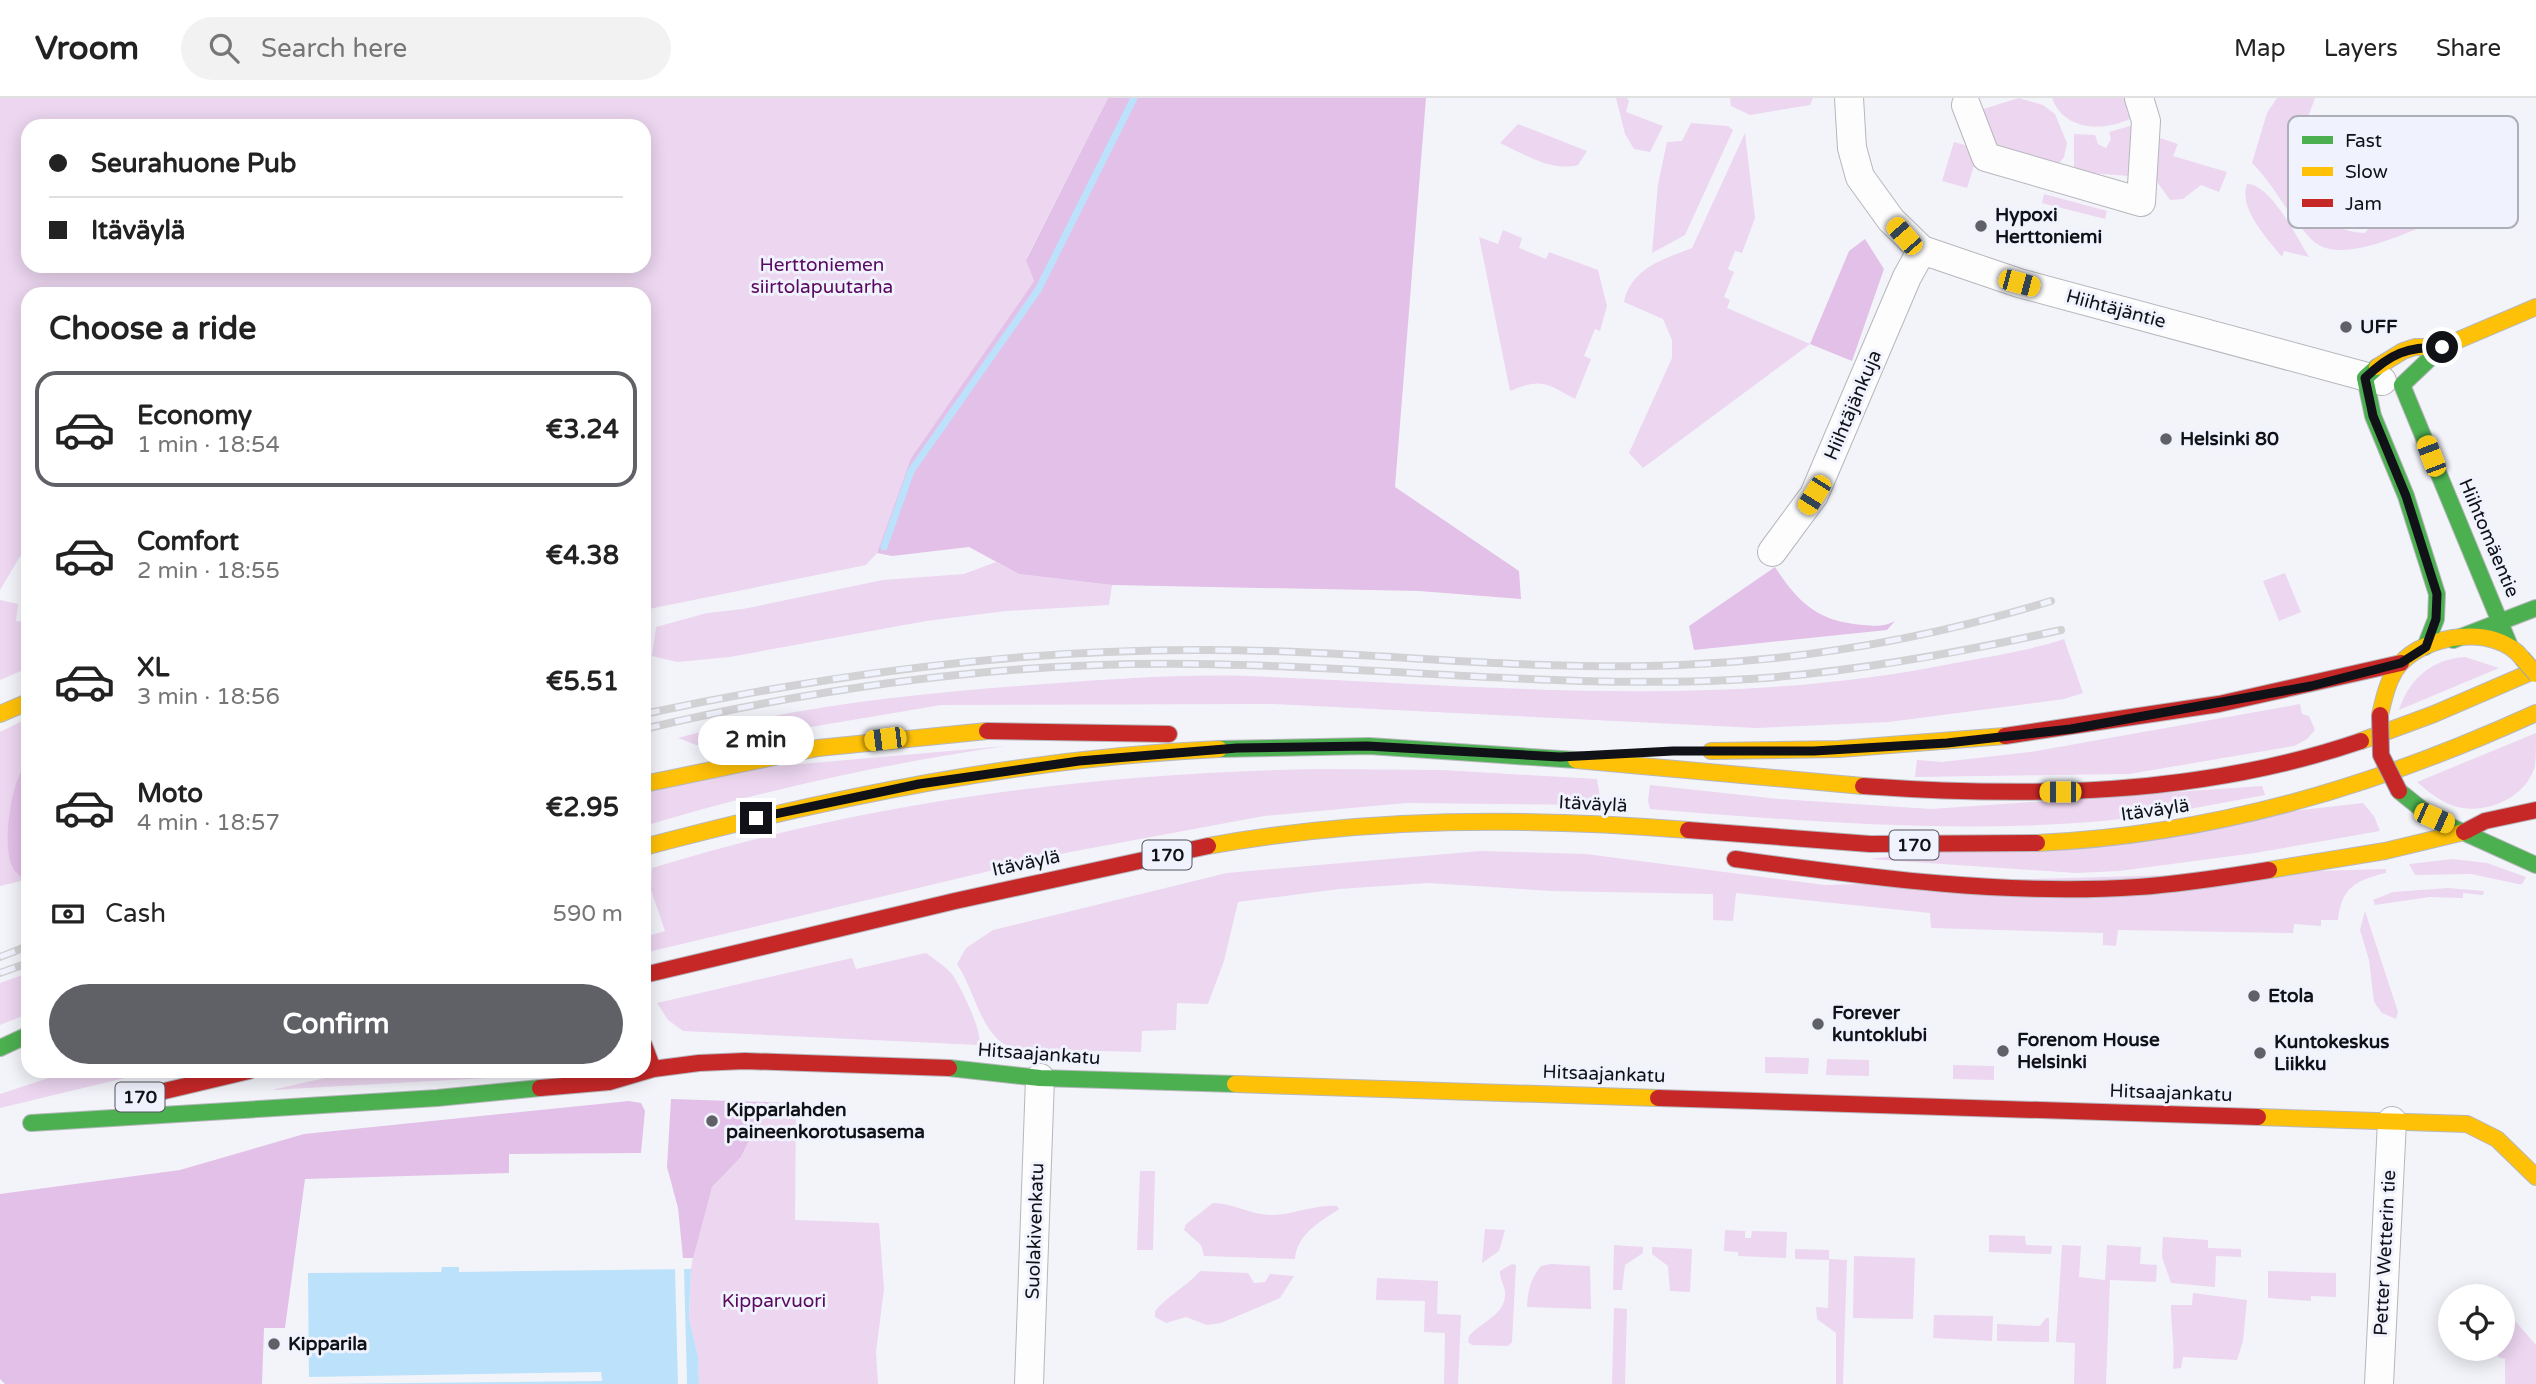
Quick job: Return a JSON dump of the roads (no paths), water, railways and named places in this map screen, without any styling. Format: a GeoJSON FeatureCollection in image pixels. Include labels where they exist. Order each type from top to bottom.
{"type":"FeatureCollection","features":[{"type":"Feature","properties":{"kind":"main road"},"geometry":{"type":"LineString","coordinates":[[2402,385],[2442,347],[2536,307]]}},
{"type":"Feature","properties":{"kind":"main road"},"geometry":{"type":"LineString","coordinates":[[2426,647],[2436,619],[2437,594],[2406,496],[2373,416],[2365,378],[2381,363],[2403,351],[2415,347],[2442,347]]}},
{"type":"Feature","properties":{"kind":"main road","name":"Hiihtomäentie"},"geometry":{"type":"LineString","coordinates":[[2402,385],[2509,643]]}},
{"type":"Feature","properties":{"kind":"main road"},"geometry":{"type":"LineString","coordinates":[[1699,751],[1828,751],[1947,743],[2071,729],[2311,686],[2401,663],[2426,647],[2502,623],[2536,608]]}},
{"type":"Feature","properties":{"kind":"main road"},"geometry":{"type":"LineString","coordinates":[[2453,640],[2477,639],[2509,643],[2536,672]]}},
{"type":"Feature","properties":{"kind":"main road"},"geometry":{"type":"LineString","coordinates":[[2401,663],[2389,684],[2380,715],[2379,757],[2385,772],[2399,791],[2418,809],[2536,865]]}},
{"type":"Feature","properties":{"kind":"main road","name":"Itäväylä"},"geometry":{"type":"LineString","coordinates":[[651,846],[783,811],[905,786],[1079,761],[1237,748],[1367,746],[1560,757],[1821,784],[1950,792],[2088,792],[2199,779],[2326,752],[2443,712],[2536,672]]}},
{"type":"Feature","properties":{"kind":"main road"},"geometry":{"type":"LineString","coordinates":[[0,714],[21,705]]}},
{"type":"Feature","properties":{"kind":"main road","name":"Itäväylä"},"geometry":{"type":"LineString","coordinates":[[651,973],[1129,862],[1356,826],[1482,820],[1620,826],[1778,839],[1924,845],[2024,844],[2121,836],[2265,812],[2459,747],[2536,713]]}},
{"type":"Feature","properties":{"kind":"main road"},"geometry":{"type":"LineString","coordinates":[[651,783],[798,752],[925,734],[1121,731],[1367,746]]}},
{"type":"Feature","properties":{"kind":"main road"},"geometry":{"type":"LineString","coordinates":[[1560,757],[1661,751]]}},
{"type":"Feature","properties":{"kind":"main road"},"geometry":{"type":"LineString","coordinates":[[1722,858],[1893,881],[2037,888],[2124,888],[2290,868],[2431,842],[2464,832],[2485,821],[2536,810]]}},
{"type":"Feature","properties":{"kind":"main road"},"geometry":{"type":"LineString","coordinates":[[1356,826],[1519,838]]}},
{"type":"Feature","properties":{"kind":"main road"},"geometry":{"type":"LineString","coordinates":[[0,1048],[21,1038]]}},
{"type":"Feature","properties":{"kind":"main road","name":"Hitsaajankatu"},"geometry":{"type":"LineString","coordinates":[[653,1069],[680,1063],[734,1062],[981,1070],[1040,1078],[2467,1124],[2488,1131],[2512,1150],[2536,1177]]}},
{"type":"Feature","properties":{"kind":"main road"},"geometry":{"type":"LineString","coordinates":[[651,1064],[653,1069]]}},
{"type":"Feature","properties":{"kind":"main road","name":"170"},"geometry":{"type":"LineString","coordinates":[[10,1128],[220,1078]]}},
{"type":"Feature","properties":{"kind":"main road","name":"Hitsaajankatu"},"geometry":{"type":"LineString","coordinates":[[31,1123],[437,1098],[609,1082],[623,1078]]}},
{"type":"Feature","properties":{"kind":"street"},"geometry":{"type":"LineString","coordinates":[[1972,100],[1986,157],[2141,202],[2146,121],[2139,98]]}},
{"type":"Feature","properties":{"kind":"street","name":"Hiihtäjäntie"},"geometry":{"type":"LineString","coordinates":[[1855,102],[1852,148],[1860,177],[1897,228],[1922,250],[2019,283],[2365,378],[2402,385]]}},
{"type":"Feature","properties":{"kind":"street","name":"Hiihtäjänkuja"},"geometry":{"type":"LineString","coordinates":[[1772,552],[1814,495],[1904,284],[1922,250]]}},
{"type":"Feature","properties":{"kind":"street","name":"Suolakivenkatu"},"geometry":{"type":"LineString","coordinates":[[1029,1384],[1040,1078]]}},
{"type":"Feature","properties":{"kind":"street","name":"Petter Wetterin tie"},"geometry":{"type":"LineString","coordinates":[[2379,1384],[2392,1121]]}},
{"type":"Feature","properties":{"kind":"water"},"geometry":{"type":"Polygon","coordinates":[[[442,1267],[459,1267],[459,1272],[691,1269],[689,1318],[698,1357],[699,1384],[309,1384],[308,1273],[441,1272],[442,1267]]]}},
{"type":"Feature","properties":{"kind":"waterway"},"geometry":{"type":"LineString","coordinates":[[884,547],[911,471],[1038,290],[1134,98]]}},
{"type":"Feature","properties":{"kind":"railway"},"geometry":{"type":"LineString","coordinates":[[651,713],[781,688],[918,667],[1125,651],[1256,651],[1559,665],[1680,665],[1727,662],[1868,645],[1960,626],[2051,601]]}},
{"type":"Feature","properties":{"kind":"railway"},"geometry":{"type":"LineString","coordinates":[[651,727],[781,700],[850,689],[919,679],[1058,667],[1198,664],[1543,680],[1681,682],[1789,676],[1867,666],[1945,654],[2061,630]]}},
{"type":"Feature","properties":{"kind":"railway"},"geometry":{"type":"LineString","coordinates":[[0,957],[21,949]]}},
{"type":"Feature","properties":{"kind":"railway"},"geometry":{"type":"LineString","coordinates":[[0,973],[21,966]]}},
{"type":"Feature","properties":{"kind":"place","name":"Hypoxi Herttoniemi"},"geometry":{"type":"Point","coordinates":[1981,226]}},
{"type":"Feature","properties":{"kind":"place","name":"UFF"},"geometry":{"type":"Point","coordinates":[2346,327]}},
{"type":"Feature","properties":{"kind":"place","name":"Helsinki 80"},"geometry":{"type":"Point","coordinates":[2166,439]}},
{"type":"Feature","properties":{"kind":"place","name":"Etola"},"geometry":{"type":"Point","coordinates":[2254,996]}},
{"type":"Feature","properties":{"kind":"place","name":"Forever kuntoklubi"},"geometry":{"type":"Point","coordinates":[1818,1024]}},
{"type":"Feature","properties":{"kind":"place","name":"Forenom House Helsinki"},"geometry":{"type":"Point","coordinates":[2003,1051]}},
{"type":"Feature","properties":{"kind":"place","name":"Kuntokeskus Liikku"},"geometry":{"type":"Point","coordinates":[2260,1053]}},
{"type":"Feature","properties":{"kind":"place","name":"Kipparlahden paineenkorotusasema"},"geometry":{"type":"Point","coordinates":[712,1121]}},
{"type":"Feature","properties":{"kind":"place","name":"Kipparila"},"geometry":{"type":"Point","coordinates":[274,1344]}},
{"type":"Feature","properties":{"kind":"park label","name":"Herttoniemen siirtolapuutarha"},"geometry":{"type":"Point","coordinates":[822,276]}},
{"type":"Feature","properties":{"kind":"park label","name":"Kipparvuori"},"geometry":{"type":"Point","coordinates":[774,1301]}}]}
